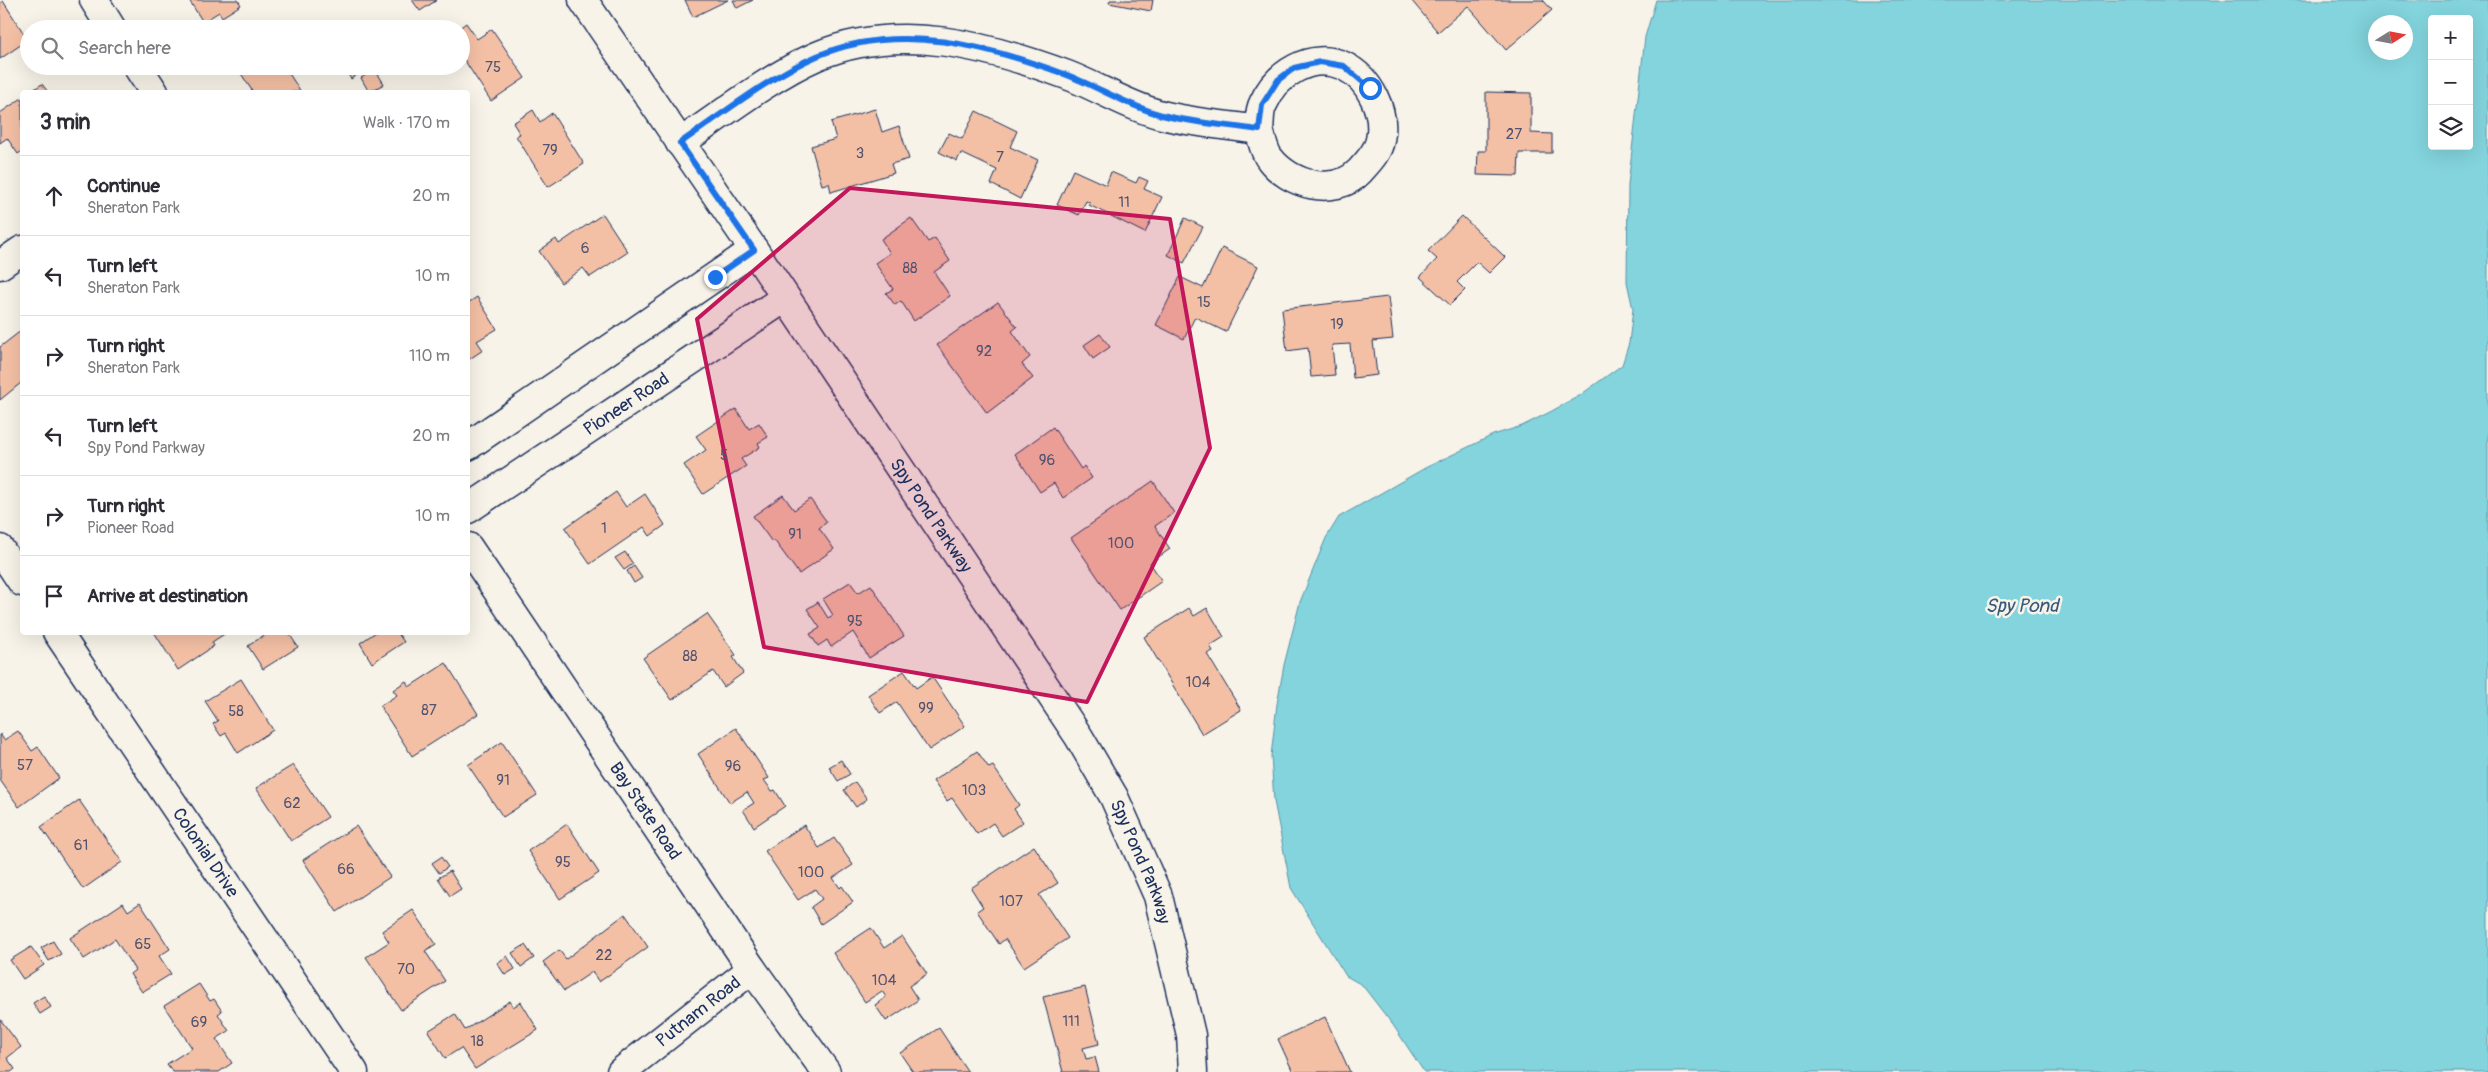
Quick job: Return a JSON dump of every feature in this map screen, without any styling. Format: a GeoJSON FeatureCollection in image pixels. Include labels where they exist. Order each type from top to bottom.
{"type":"FeatureCollection","features":[{"type":"Feature","properties":{"kind":"street"},"geometry":{"type":"LineString","coordinates":[[94,0],[106,20]]}},
{"type":"Feature","properties":{"kind":"street","name":"Spy Pond Parkway"},"geometry":{"type":"LineString","coordinates":[[583,0],[754,250],[1079,737],[1114,797],[1158,896],[1191,1036],[1193,1072]]}},
{"type":"Feature","properties":{"kind":"street"},"geometry":{"type":"LineString","coordinates":[[680,143],[771,82],[817,56],[869,40],[920,38],[969,45],[1067,75],[1161,114],[1259,130]]}},
{"type":"Feature","properties":{"kind":"street"},"geometry":{"type":"LineString","coordinates":[[1320,62],[1344,66],[1370,88],[1382,122],[1380,141],[1371,159],[1356,175],[1335,184],[1308,185],[1285,175],[1268,157],[1259,130],[1262,105],[1278,80],[1294,68],[1320,62]]}},
{"type":"Feature","properties":{"kind":"street"},"geometry":{"type":"LineString","coordinates":[[143,75],[153,90]]}},
{"type":"Feature","properties":{"kind":"street"},"geometry":{"type":"LineString","coordinates":[[470,445],[754,250]]}},
{"type":"Feature","properties":{"kind":"street"},"geometry":{"type":"LineString","coordinates":[[0,265],[20,251]]}},
{"type":"Feature","properties":{"kind":"street","name":"Pioneer Road"},"geometry":{"type":"LineString","coordinates":[[470,508],[785,298]]}},
{"type":"Feature","properties":{"kind":"street"},"geometry":{"type":"LineString","coordinates":[[0,549],[20,579]]}},
{"type":"Feature","properties":{"kind":"street","name":"Bay State Road"},"geometry":{"type":"LineString","coordinates":[[470,550],[752,969],[826,1072]]}},
{"type":"Feature","properties":{"kind":"street","name":"Colonial Drive"},"geometry":{"type":"LineString","coordinates":[[59,635],[354,1072]]}},
{"type":"Feature","properties":{"kind":"street","name":"Putnam Road"},"geometry":{"type":"LineString","coordinates":[[621,1072],[752,969]]}},
{"type":"Feature","properties":{"kind":"highlighted area"},"geometry":{"type":"Polygon","coordinates":[[[850,188],[1170,219],[1210,448],[1087,702],[764,647],[697,319],[850,188]]]}},
{"type":"Feature","properties":{"kind":"water","name":"Spy Pond"},"geometry":{"type":"Polygon","coordinates":[[[1656,0],[2488,0],[2488,1072],[1424,1072],[1393,1025],[1362,985],[1346,976],[1291,888],[1274,801],[1271,756],[1284,665],[1300,602],[1326,538],[1339,517],[1425,468],[1493,435],[1522,426],[1550,412],[1579,396],[1622,365],[1629,343],[1633,309],[1627,282],[1628,185],[1645,37],[1656,0]]]}},
{"type":"Feature","properties":{"kind":"building"},"geometry":{"type":"Polygon","coordinates":[[[189,0],[238,0],[241,5],[222,17],[219,12],[206,20],[202,20],[189,0]]]}},
{"type":"Feature","properties":{"kind":"building"},"geometry":{"type":"Polygon","coordinates":[[[412,0],[437,0],[420,11],[412,0]]]}},
{"type":"Feature","properties":{"kind":"building"},"geometry":{"type":"Polygon","coordinates":[[[685,0],[728,0],[693,17],[685,0]]]}},
{"type":"Feature","properties":{"kind":"building"},"geometry":{"type":"Polygon","coordinates":[[[733,0],[753,0],[737,8],[733,0]]]}},
{"type":"Feature","properties":{"kind":"building"},"geometry":{"type":"Polygon","coordinates":[[[1110,0],[1153,0],[1151,11],[1109,3],[1110,0]]]}},
{"type":"Feature","properties":{"kind":"building"},"geometry":{"type":"Polygon","coordinates":[[[1411,0],[1543,0],[1552,10],[1506,50],[1468,6],[1438,32],[1411,0]]]}},
{"type":"Feature","properties":{"kind":"building"},"geometry":{"type":"Polygon","coordinates":[[[3,1],[20,28],[20,45],[0,59],[0,3],[3,1]]]}},
{"type":"Feature","properties":{"kind":"building"},"geometry":{"type":"Polygon","coordinates":[[[470,29],[477,39],[492,29],[525,78],[491,101],[470,69],[470,29]]]}},
{"type":"Feature","properties":{"kind":"building"},"geometry":{"type":"Polygon","coordinates":[[[242,75],[290,75],[300,90],[252,90],[242,75]]]}},
{"type":"Feature","properties":{"kind":"building"},"geometry":{"type":"Polygon","coordinates":[[[348,75],[357,75],[351,79],[348,75]]]}},
{"type":"Feature","properties":{"kind":"building"},"geometry":{"type":"Polygon","coordinates":[[[366,75],[379,75],[384,84],[373,90],[368,90],[361,78],[366,75]]]}},
{"type":"Feature","properties":{"kind":"building"},"geometry":{"type":"Polygon","coordinates":[[[42,84],[46,90],[33,90],[42,84]]]}},
{"type":"Feature","properties":{"kind":"building"},"geometry":{"type":"Polygon","coordinates":[[[1486,92],[1531,93],[1531,133],[1552,134],[1552,153],[1519,153],[1518,176],[1477,175],[1478,151],[1486,151],[1486,92]]]}},
{"type":"Feature","properties":{"kind":"building"},"geometry":{"type":"Polygon","coordinates":[[[20,99],[20,152],[18,154],[7,138],[0,143],[0,113],[20,99]]]}},
{"type":"Feature","properties":{"kind":"building"},"geometry":{"type":"Polygon","coordinates":[[[875,109],[882,132],[899,126],[909,159],[891,164],[894,173],[831,192],[829,183],[822,185],[811,146],[836,139],[831,122],[875,109]]]}},
{"type":"Feature","properties":{"kind":"building"},"geometry":{"type":"Polygon","coordinates":[[[533,110],[540,122],[552,113],[584,164],[548,187],[516,136],[520,134],[513,123],[533,110]]]}},
{"type":"Feature","properties":{"kind":"building"},"geometry":{"type":"Polygon","coordinates":[[[976,111],[1017,131],[1010,147],[1038,160],[1020,199],[991,184],[997,170],[961,153],[957,161],[939,152],[949,133],[962,139],[976,111]]]}},
{"type":"Feature","properties":{"kind":"building"},"geometry":{"type":"Polygon","coordinates":[[[1073,170],[1106,185],[1111,172],[1136,183],[1139,177],[1148,181],[1144,189],[1162,197],[1145,233],[1089,205],[1090,203],[1086,201],[1079,215],[1057,205],[1073,170]]]}},
{"type":"Feature","properties":{"kind":"building"},"geometry":{"type":"Polygon","coordinates":[[[603,214],[628,252],[590,277],[583,268],[561,283],[539,251],[556,239],[559,244],[603,214]]]}},
{"type":"Feature","properties":{"kind":"building"},"geometry":{"type":"Polygon","coordinates":[[[1462,216],[1505,257],[1489,273],[1477,262],[1457,282],[1465,290],[1450,305],[1420,277],[1437,259],[1428,251],[1462,216]]]}},
{"type":"Feature","properties":{"kind":"building"},"geometry":{"type":"Polygon","coordinates":[[[911,218],[928,242],[935,238],[950,261],[934,272],[950,296],[914,321],[901,301],[895,305],[886,293],[893,289],[875,263],[890,253],[881,239],[911,218]]]}},
{"type":"Feature","properties":{"kind":"building"},"geometry":{"type":"Polygon","coordinates":[[[1185,218],[1203,227],[1184,263],[1168,255],[1185,218]]]}},
{"type":"Feature","properties":{"kind":"building"},"geometry":{"type":"Polygon","coordinates":[[[1222,248],[1258,266],[1226,332],[1195,317],[1184,339],[1156,325],[1180,277],[1203,288],[1222,248]]]}},
{"type":"Feature","properties":{"kind":"building"},"geometry":{"type":"Polygon","coordinates":[[[477,297],[497,329],[477,341],[483,350],[470,359],[470,302],[477,297]]]}},
{"type":"Feature","properties":{"kind":"building"},"geometry":{"type":"Polygon","coordinates":[[[1388,297],[1393,339],[1373,341],[1377,375],[1353,378],[1350,344],[1332,345],[1335,375],[1311,377],[1308,348],[1287,351],[1282,309],[1388,297]]]}},
{"type":"Feature","properties":{"kind":"building"},"geometry":{"type":"Polygon","coordinates":[[[998,302],[1017,327],[1012,331],[1030,357],[1022,364],[1033,378],[987,413],[937,345],[998,302]]]}},
{"type":"Feature","properties":{"kind":"building"},"geometry":{"type":"Polygon","coordinates":[[[20,332],[20,384],[0,400],[0,347],[20,332]]]}},
{"type":"Feature","properties":{"kind":"building"},"geometry":{"type":"Polygon","coordinates":[[[1100,334],[1110,347],[1093,359],[1084,345],[1100,334]]]}},
{"type":"Feature","properties":{"kind":"building"},"geometry":{"type":"Polygon","coordinates":[[[736,409],[749,429],[759,423],[768,437],[758,443],[760,447],[741,459],[746,466],[703,494],[684,465],[706,450],[696,436],[736,409]]]}},
{"type":"Feature","properties":{"kind":"building"},"geometry":{"type":"Polygon","coordinates":[[[1053,427],[1081,469],[1084,466],[1092,478],[1063,498],[1054,483],[1040,492],[1015,454],[1053,427]]]}},
{"type":"Feature","properties":{"kind":"building"},"geometry":{"type":"Polygon","coordinates":[[[1153,481],[1174,513],[1155,526],[1170,549],[1150,563],[1162,581],[1120,610],[1071,538],[1153,481]]]}},
{"type":"Feature","properties":{"kind":"building"},"geometry":{"type":"Polygon","coordinates":[[[616,492],[626,507],[645,494],[665,525],[650,536],[644,527],[590,564],[565,528],[616,492]]]}},
{"type":"Feature","properties":{"kind":"building"},"geometry":{"type":"Polygon","coordinates":[[[783,495],[794,510],[810,499],[827,522],[819,528],[834,549],[799,574],[774,540],[772,542],[753,516],[783,495]]]}},
{"type":"Feature","properties":{"kind":"building"},"geometry":{"type":"Polygon","coordinates":[[[625,552],[633,564],[624,570],[615,558],[625,552]]]}},
{"type":"Feature","properties":{"kind":"building"},"geometry":{"type":"Polygon","coordinates":[[[634,566],[642,578],[634,583],[627,571],[634,566]]]}},
{"type":"Feature","properties":{"kind":"building"},"geometry":{"type":"Polygon","coordinates":[[[850,582],[858,593],[871,585],[904,636],[869,658],[853,632],[831,647],[827,640],[818,646],[810,634],[820,628],[807,609],[818,602],[828,618],[833,615],[823,599],[850,582]]]}},
{"type":"Feature","properties":{"kind":"building"},"geometry":{"type":"Polygon","coordinates":[[[1189,608],[1194,616],[1207,608],[1224,637],[1210,646],[1213,651],[1207,654],[1241,710],[1202,734],[1144,637],[1189,608]]]}},
{"type":"Feature","properties":{"kind":"building"},"geometry":{"type":"Polygon","coordinates":[[[707,614],[736,655],[733,657],[743,673],[724,687],[713,671],[672,700],[643,658],[707,614]]]}},
{"type":"Feature","properties":{"kind":"building"},"geometry":{"type":"Polygon","coordinates":[[[156,635],[223,635],[212,642],[214,646],[178,670],[156,635]]]}},
{"type":"Feature","properties":{"kind":"building"},"geometry":{"type":"Polygon","coordinates":[[[264,635],[290,635],[298,647],[263,669],[248,646],[264,635]]]}},
{"type":"Feature","properties":{"kind":"building"},"geometry":{"type":"Polygon","coordinates":[[[372,635],[399,635],[404,642],[372,663],[360,643],[372,635]]]}},
{"type":"Feature","properties":{"kind":"building"},"geometry":{"type":"Polygon","coordinates":[[[446,663],[478,714],[412,756],[380,706],[397,695],[393,690],[406,681],[409,687],[446,663]]]}},
{"type":"Feature","properties":{"kind":"building"},"geometry":{"type":"Polygon","coordinates":[[[904,671],[916,688],[932,677],[965,726],[929,750],[897,702],[880,713],[868,695],[904,671]]]}},
{"type":"Feature","properties":{"kind":"building"},"geometry":{"type":"Polygon","coordinates":[[[241,679],[273,730],[238,753],[226,733],[221,736],[213,724],[218,721],[205,701],[241,679]]]}},
{"type":"Feature","properties":{"kind":"building"},"geometry":{"type":"Polygon","coordinates":[[[736,728],[769,778],[764,780],[772,791],[775,790],[785,806],[754,827],[743,810],[754,803],[747,792],[730,803],[698,754],[736,728]]]}},
{"type":"Feature","properties":{"kind":"building"},"geometry":{"type":"Polygon","coordinates":[[[18,731],[32,751],[38,747],[59,778],[19,807],[0,780],[0,734],[4,740],[18,731]]]}},
{"type":"Feature","properties":{"kind":"building"},"geometry":{"type":"Polygon","coordinates":[[[502,742],[537,795],[503,817],[468,765],[502,742]]]}},
{"type":"Feature","properties":{"kind":"building"},"geometry":{"type":"Polygon","coordinates":[[[977,751],[989,768],[993,766],[1019,805],[1014,809],[1023,822],[1002,836],[993,823],[977,834],[952,798],[947,801],[933,781],[977,751]]]}},
{"type":"Feature","properties":{"kind":"building"},"geometry":{"type":"Polygon","coordinates":[[[841,760],[850,774],[838,781],[829,767],[841,760]]]}},
{"type":"Feature","properties":{"kind":"building"},"geometry":{"type":"Polygon","coordinates":[[[293,765],[328,817],[291,841],[256,788],[293,765]]]}},
{"type":"Feature","properties":{"kind":"building"},"geometry":{"type":"Polygon","coordinates":[[[855,782],[867,799],[856,807],[844,790],[855,782]]]}},
{"type":"Feature","properties":{"kind":"building"},"geometry":{"type":"Polygon","coordinates":[[[79,800],[122,862],[83,889],[41,827],[79,800]]]}},
{"type":"Feature","properties":{"kind":"building"},"geometry":{"type":"Polygon","coordinates":[[[567,824],[599,873],[560,899],[528,851],[567,824]]]}},
{"type":"Feature","properties":{"kind":"building"},"geometry":{"type":"Polygon","coordinates":[[[804,825],[819,848],[834,838],[853,865],[833,878],[840,888],[842,886],[853,902],[821,924],[811,907],[822,899],[815,889],[798,900],[765,851],[804,825]]]}},
{"type":"Feature","properties":{"kind":"building"},"geometry":{"type":"Polygon","coordinates":[[[356,826],[390,877],[337,912],[303,860],[356,826]]]}},
{"type":"Feature","properties":{"kind":"building"},"geometry":{"type":"Polygon","coordinates":[[[1034,846],[1058,883],[1039,895],[1068,938],[1024,967],[1005,939],[999,944],[977,911],[983,907],[971,888],[1034,846]]]}},
{"type":"Feature","properties":{"kind":"building"},"geometry":{"type":"Polygon","coordinates":[[[441,857],[448,867],[439,873],[432,863],[441,857]]]}},
{"type":"Feature","properties":{"kind":"building"},"geometry":{"type":"Polygon","coordinates":[[[450,871],[461,889],[450,896],[438,878],[450,871]]]}},
{"type":"Feature","properties":{"kind":"building"},"geometry":{"type":"Polygon","coordinates":[[[123,903],[128,911],[140,903],[170,949],[159,956],[171,974],[142,992],[130,974],[135,970],[115,939],[84,959],[70,938],[123,903]]]}},
{"type":"Feature","properties":{"kind":"building"},"geometry":{"type":"Polygon","coordinates":[[[413,910],[436,944],[425,951],[445,981],[401,1010],[366,957],[389,942],[382,931],[413,910]]]}},
{"type":"Feature","properties":{"kind":"building"},"geometry":{"type":"Polygon","coordinates":[[[625,914],[648,947],[599,982],[592,972],[564,991],[543,962],[559,950],[566,959],[625,914]]]}},
{"type":"Feature","properties":{"kind":"building"},"geometry":{"type":"Polygon","coordinates":[[[871,928],[884,948],[902,936],[927,974],[909,986],[918,1000],[886,1021],[875,1005],[886,997],[882,991],[865,1002],[833,953],[871,928]]]}},
{"type":"Feature","properties":{"kind":"building"},"geometry":{"type":"Polygon","coordinates":[[[53,941],[61,954],[49,961],[41,948],[53,941]]]}},
{"type":"Feature","properties":{"kind":"building"},"geometry":{"type":"Polygon","coordinates":[[[525,945],[534,958],[521,967],[512,953],[525,945]]]}},
{"type":"Feature","properties":{"kind":"building"},"geometry":{"type":"Polygon","coordinates":[[[31,947],[44,965],[23,979],[10,960],[31,947]]]}},
{"type":"Feature","properties":{"kind":"building"},"geometry":{"type":"Polygon","coordinates":[[[507,956],[515,969],[505,975],[497,963],[507,956]]]}},
{"type":"Feature","properties":{"kind":"building"},"geometry":{"type":"Polygon","coordinates":[[[199,984],[210,1001],[214,999],[222,1011],[218,1014],[229,1031],[216,1039],[232,1063],[219,1072],[173,1072],[167,1064],[192,1048],[164,1006],[199,984]]]}},
{"type":"Feature","properties":{"kind":"building"},"geometry":{"type":"Polygon","coordinates":[[[1085,987],[1099,1044],[1083,1048],[1086,1059],[1095,1057],[1099,1072],[1063,1072],[1043,997],[1085,987]]]}},
{"type":"Feature","properties":{"kind":"building"},"geometry":{"type":"Polygon","coordinates":[[[44,996],[51,1007],[40,1014],[33,1003],[44,996]]]}},
{"type":"Feature","properties":{"kind":"building"},"geometry":{"type":"Polygon","coordinates":[[[510,1001],[513,1007],[521,1002],[538,1030],[475,1069],[461,1048],[445,1058],[428,1031],[455,1014],[465,1030],[510,1001]]]}},
{"type":"Feature","properties":{"kind":"building"},"geometry":{"type":"Polygon","coordinates":[[[1325,1017],[1350,1072],[1293,1072],[1278,1039],[1325,1017]]]}},
{"type":"Feature","properties":{"kind":"building"},"geometry":{"type":"Polygon","coordinates":[[[0,1019],[21,1047],[7,1058],[15,1069],[11,1072],[0,1072],[0,1019]]]}},
{"type":"Feature","properties":{"kind":"building"},"geometry":{"type":"Polygon","coordinates":[[[939,1028],[968,1072],[913,1072],[900,1053],[939,1028]]]}},
{"type":"Feature","properties":{"kind":"route"},"geometry":{"type":"LineString","coordinates":[[715,277],[754,250],[680,143],[771,82],[817,56],[869,40],[920,38],[969,45],[1067,75],[1161,114],[1259,130],[1262,105],[1278,80],[1294,68],[1320,62],[1344,66],[1370,88]]}}]}
